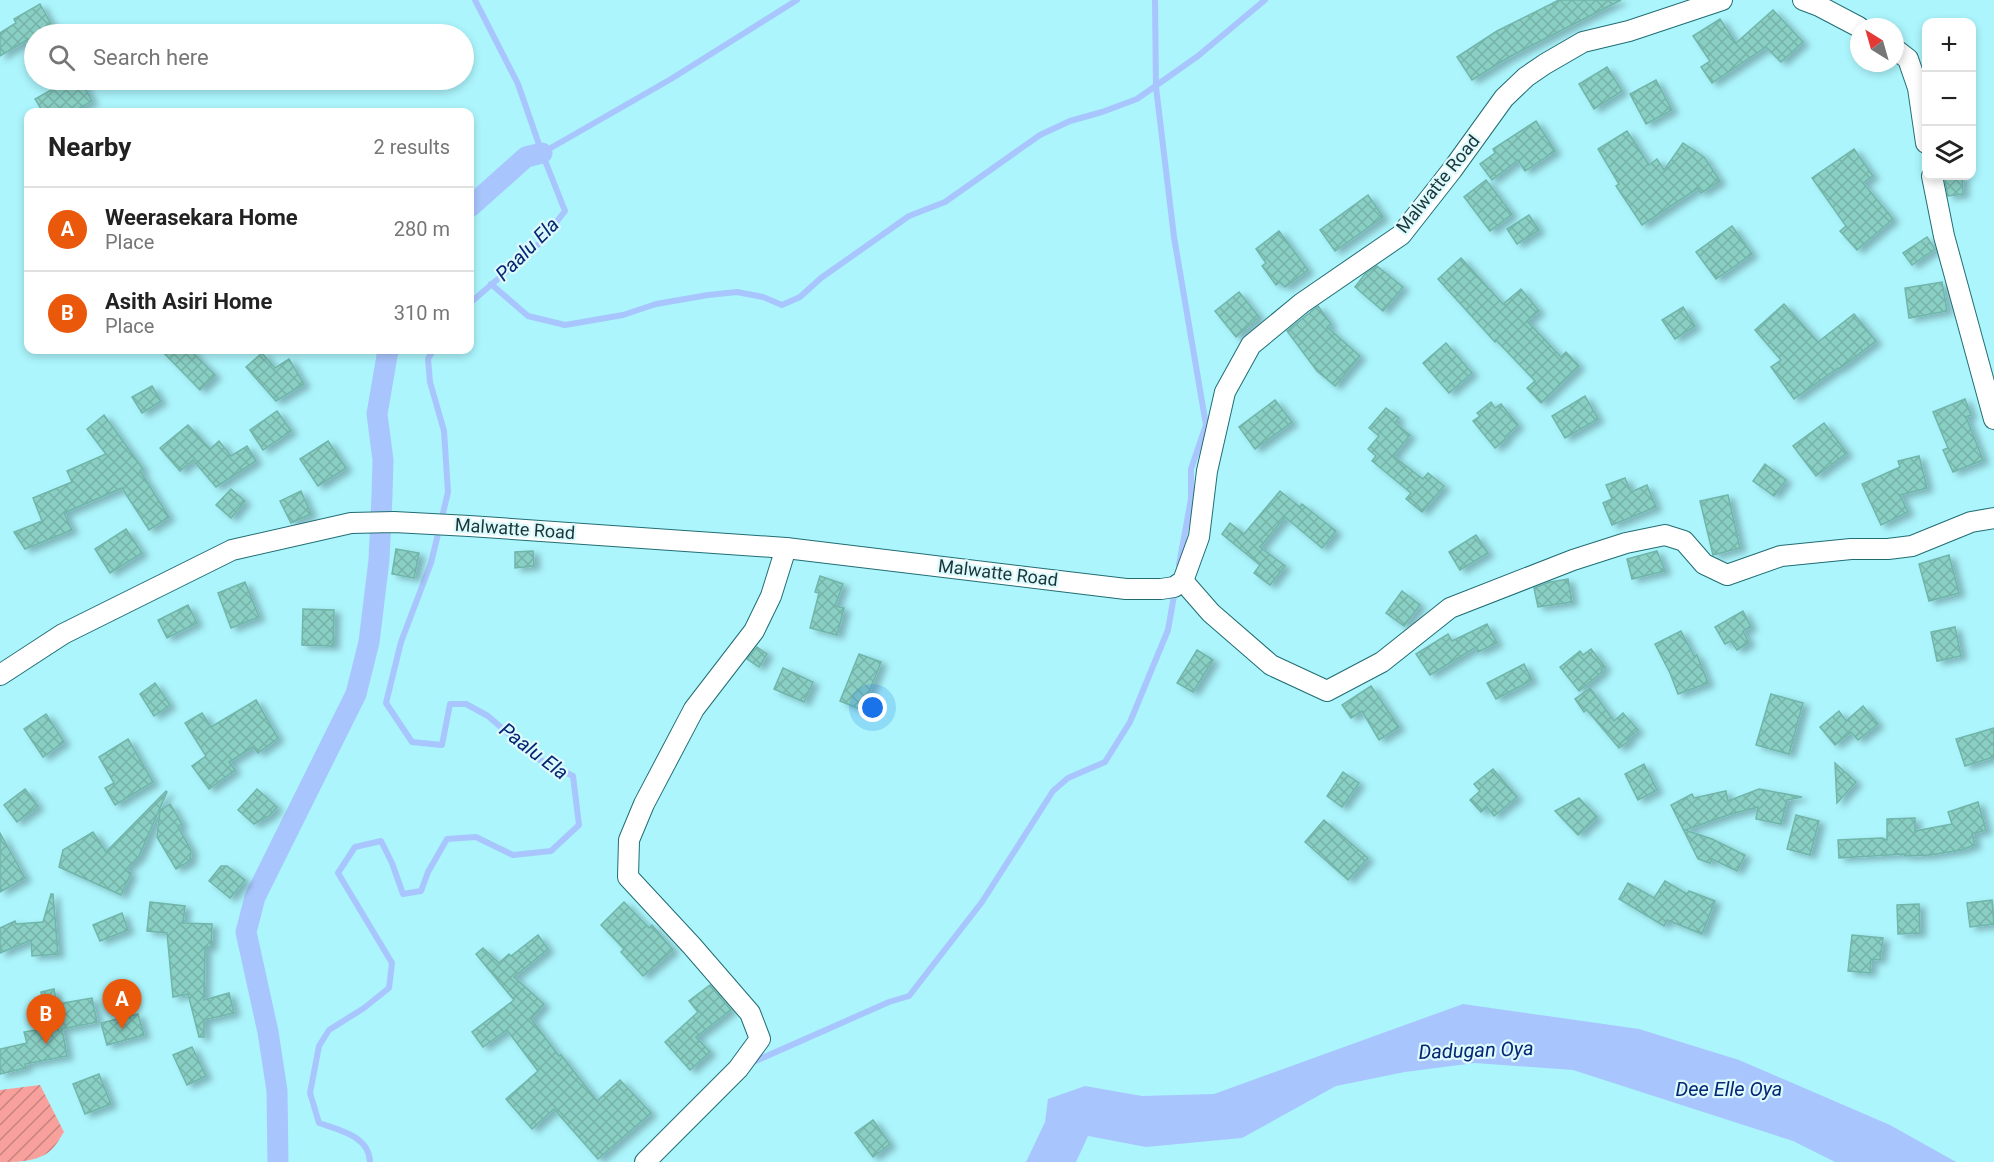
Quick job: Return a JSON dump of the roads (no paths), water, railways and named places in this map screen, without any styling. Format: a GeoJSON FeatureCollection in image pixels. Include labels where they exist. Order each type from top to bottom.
{"type":"FeatureCollection","features":[{"type":"Feature","properties":{"kind":"street","name":"Malwatte Road"},"geometry":{"type":"LineString","coordinates":[[0,675],[63,634],[232,550],[351,523],[394,522],[470,526],[786,549],[1126,589],[1173,587],[1183,581],[1199,537],[1207,471],[1225,392],[1251,345],[1302,303],[1401,235],[1504,98],[1545,63],[1583,42],[1650,24],[1722,0]]}},
{"type":"Feature","properties":{"kind":"street"},"geometry":{"type":"LineString","coordinates":[[1803,0],[1850,22]]}},
{"type":"Feature","properties":{"kind":"street"},"geometry":{"type":"LineString","coordinates":[[1904,56],[1908,59],[1918,88],[1924,126]]}},
{"type":"Feature","properties":{"kind":"street"},"geometry":{"type":"LineString","coordinates":[[1933,180],[1944,236],[1994,419]]}},
{"type":"Feature","properties":{"kind":"street"},"geometry":{"type":"LineString","coordinates":[[1183,581],[1211,613],[1271,665],[1327,691],[1382,662],[1450,608],[1573,560],[1626,543],[1665,535],[1684,541],[1704,564],[1727,575],[1781,556],[1912,546],[1971,522],[1994,518]]}},
{"type":"Feature","properties":{"kind":"street"},"geometry":{"type":"LineString","coordinates":[[645,1162],[738,1069],[760,1039],[750,1012],[628,877],[629,840],[644,804],[694,709],[754,631],[771,596],[786,549]]}},
{"type":"Feature","properties":{"kind":"water","name":"Dee Elle Oya"},"geometry":{"type":"Polygon","coordinates":[[[1463,1004],[1639,1029],[1739,1060],[1890,1125],[1956,1162],[1835,1162],[1793,1141],[1573,1070],[1475,1063],[1405,1072],[1336,1086],[1242,1138],[1146,1147],[1088,1136],[1076,1162],[1026,1162],[1045,1122],[1048,1099],[1085,1086],[1142,1096],[1214,1094],[1463,1004]]]}},
{"type":"Feature","properties":{"kind":"waterway","name":"Paalu Ela"},"geometry":{"type":"LineString","coordinates":[[474,300],[541,242],[565,211],[518,84],[475,0]]}},
{"type":"Feature","properties":{"kind":"waterway"},"geometry":{"type":"LineString","coordinates":[[542,153],[671,79],[797,0]]}},
{"type":"Feature","properties":{"kind":"waterway"},"geometry":{"type":"LineString","coordinates":[[1155,0],[1156,87],[1174,237],[1206,425],[1191,469],[1191,499],[1179,565]]}},
{"type":"Feature","properties":{"kind":"waterway"},"geometry":{"type":"LineString","coordinates":[[491,284],[528,316],[565,325],[623,315],[656,304],[737,292],[763,297],[782,305],[800,297],[821,278],[909,216],[945,202],[1040,135],[1070,121],[1137,99],[1198,56],[1265,0]]}},
{"type":"Feature","properties":{"kind":"waterway"},"geometry":{"type":"LineString","coordinates":[[474,203],[526,157],[542,153]]}},
{"type":"Feature","properties":{"kind":"waterway"},"geometry":{"type":"LineString","coordinates":[[278,1162],[277,1091],[268,1032],[246,932],[255,897],[356,694],[369,642],[379,560],[382,495],[383,460],[377,414],[387,354]]}},
{"type":"Feature","properties":{"kind":"waterway","name":"Paalu Ela"},"geometry":{"type":"LineString","coordinates":[[370,1162],[368,1153],[359,1140],[352,1135],[319,1123],[310,1093],[319,1046],[329,1030],[364,1008],[389,988],[392,963],[338,873],[355,847],[381,841],[403,894],[421,891],[428,872],[447,839],[476,837],[513,855],[551,851],[579,825],[573,776],[538,759],[488,716],[466,704],[450,704],[442,745],[412,742],[386,703],[401,642],[431,563],[448,492],[444,431],[430,382],[428,359],[431,354]]}},
{"type":"Feature","properties":{"kind":"waterway"},"geometry":{"type":"LineString","coordinates":[[751,1063],[889,1002],[909,996],[982,902],[1053,791],[1068,778],[1105,762],[1130,722],[1168,630],[1175,590]]}},
{"type":"Feature","properties":{"kind":"place","name":"Weerasekara Home"},"geometry":{"type":"Point","coordinates":[122,1029]}},
{"type":"Feature","properties":{"kind":"place","name":"Asith Asiri Home"},"geometry":{"type":"Point","coordinates":[46,1044]}},
{"type":"Feature","properties":{"kind":"water label","name":"Dadugan Oya"},"geometry":{"type":"Point","coordinates":[1476,1050]}}]}
